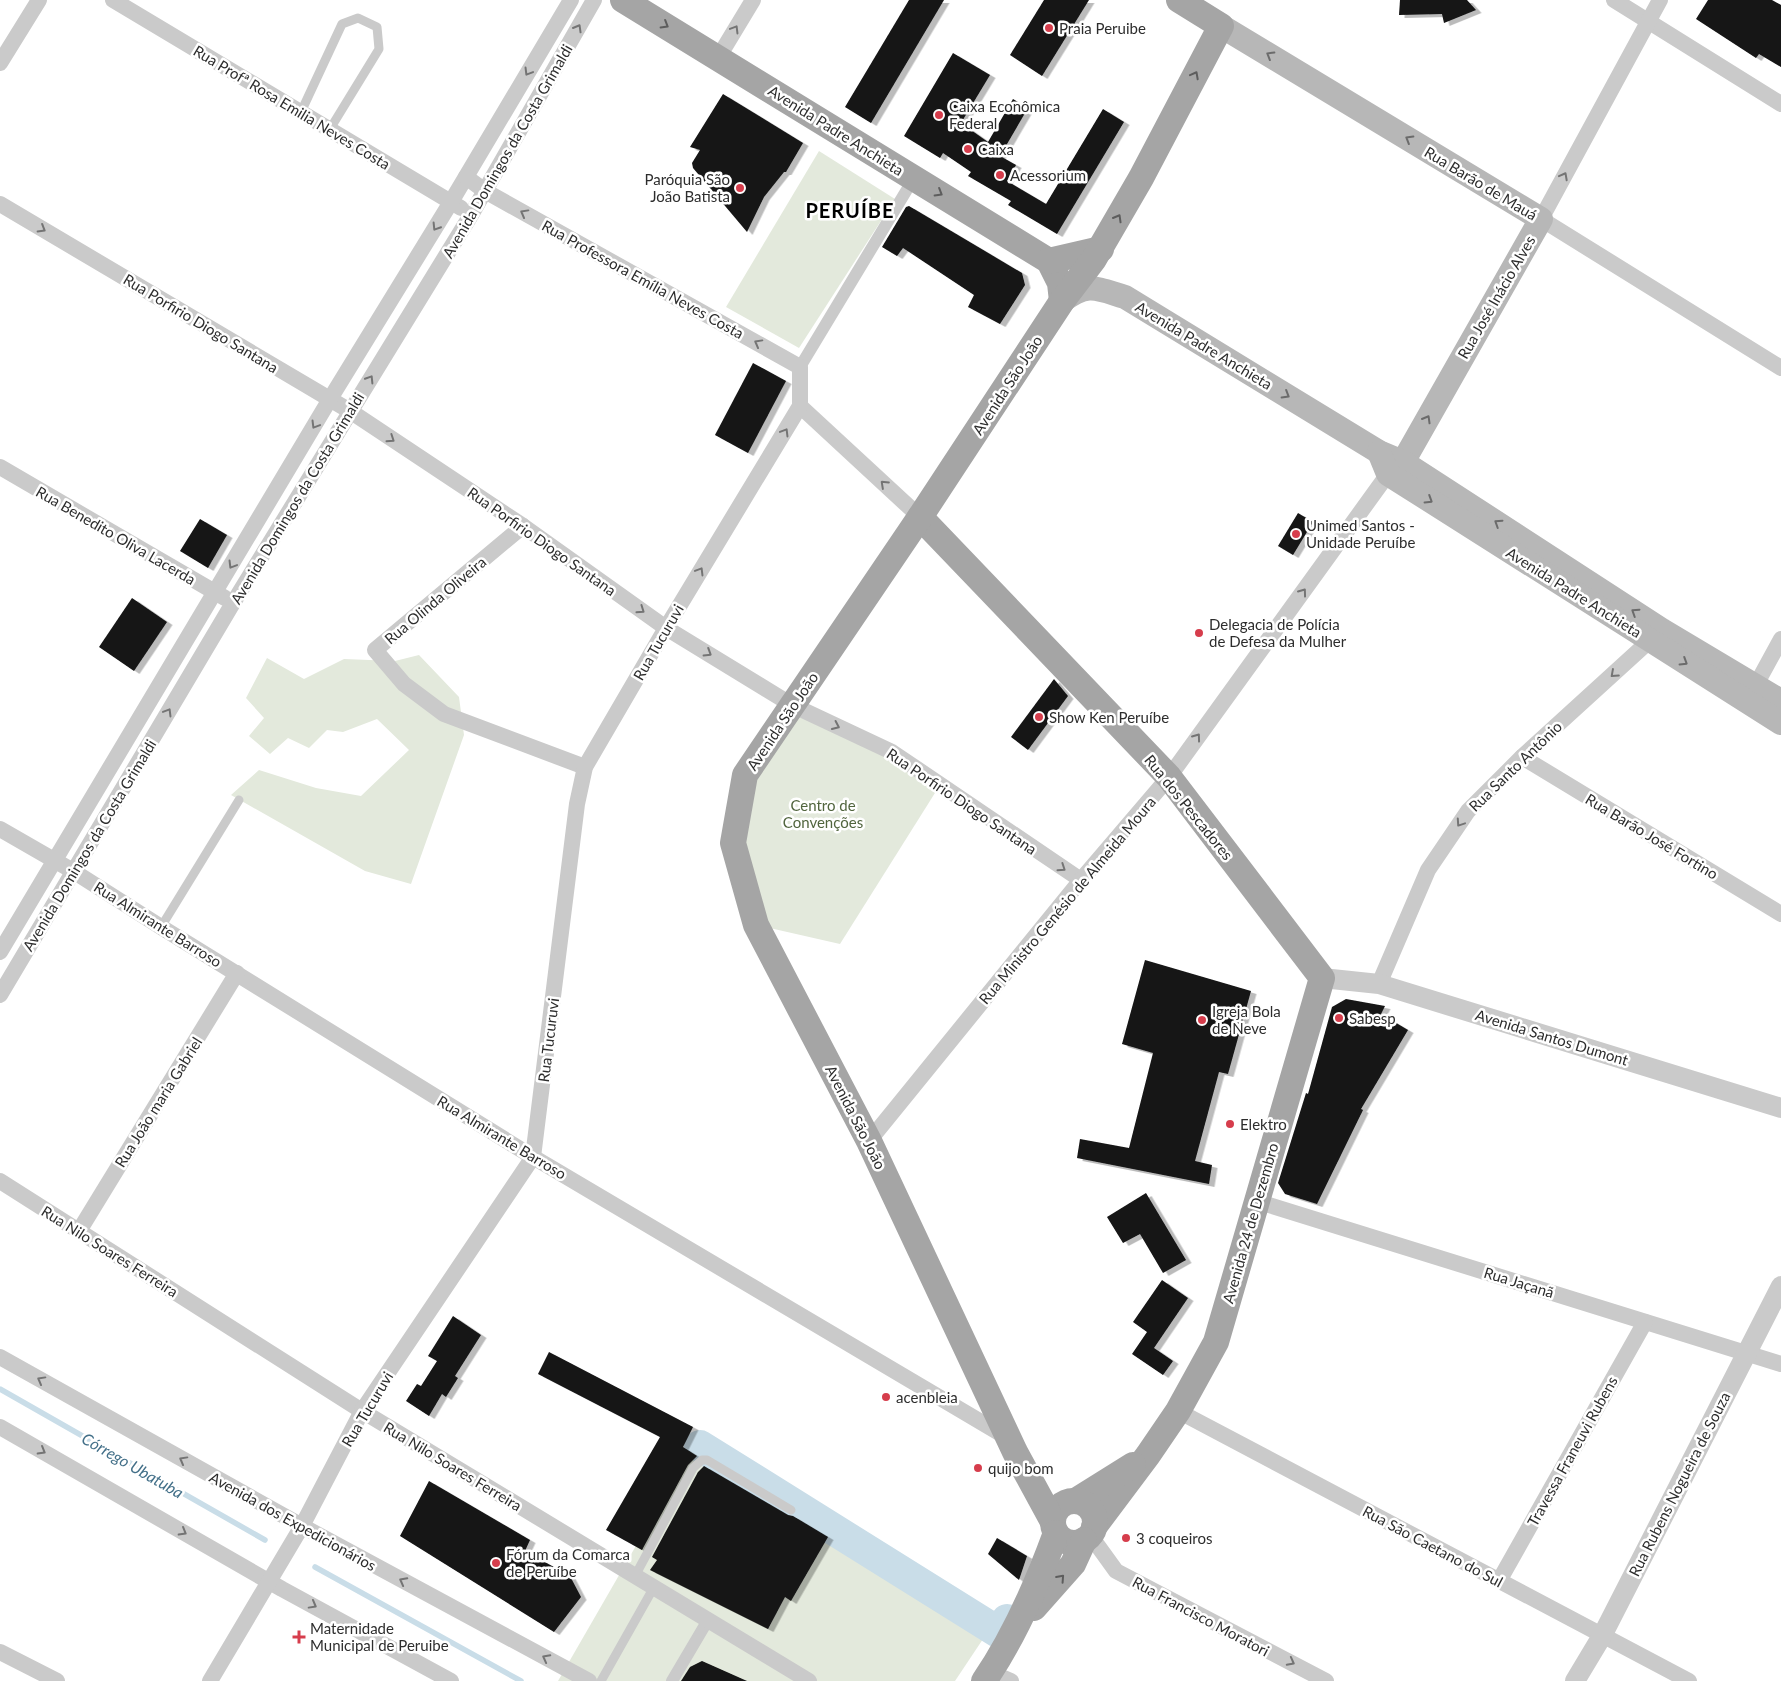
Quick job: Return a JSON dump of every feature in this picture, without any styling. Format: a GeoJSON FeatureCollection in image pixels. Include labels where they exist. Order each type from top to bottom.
{"type":"FeatureCollection","features":[{"type":"Feature","properties":{"kind":"main road","name":"Avenida Padre Anchieta"},"geometry":{"type":"LineString","coordinates":[[623,0],[1049,260]]}},
{"type":"Feature","properties":{"kind":"main road","name":"Rua Barão de Mauá"},"geometry":{"type":"LineString","coordinates":[[1179,0],[1541,219]]}},
{"type":"Feature","properties":{"kind":"main road","name":"Avenida São João"},"geometry":{"type":"LineString","coordinates":[[1054,1527],[1011,1445],[870,1142],[756,925],[733,843],[745,775],[920,517],[1062,301],[1101,249],[1141,178],[1221,26]]}},
{"type":"Feature","properties":{"kind":"main road","name":"Rua José Inácio Alves"},"geometry":{"type":"LineString","coordinates":[[1395,468],[1541,219]]}},
{"type":"Feature","properties":{"kind":"main road"},"geometry":{"type":"LineString","coordinates":[[1062,301],[1060,283],[1049,260],[1101,249]]}},
{"type":"Feature","properties":{"kind":"main road","name":"Avenida Padre Anchieta"},"geometry":{"type":"LineString","coordinates":[[1062,301],[1074,293],[1093,287],[1125,297],[1378,452],[1395,468],[1751,694],[1781,722]]}},
{"type":"Feature","properties":{"kind":"main road","name":"Rua dos Pescadores"},"geometry":{"type":"LineString","coordinates":[[920,517],[1169,777],[1322,978]]}},
{"type":"Feature","properties":{"kind":"main road","name":"Avenida Padre Anchieta"},"geometry":{"type":"LineString","coordinates":[[1751,694],[1781,700]]}},
{"type":"Feature","properties":{"kind":"main road","name":"Avenida 24 de Dezembro"},"geometry":{"type":"LineString","coordinates":[[1016,1627],[1073,1564],[1089,1534],[1178,1411],[1216,1342],[1322,978]]}},
{"type":"Feature","properties":{"kind":"main road"},"geometry":{"type":"LineString","coordinates":[[1011,1445],[1074,1501],[1089,1507],[1095,1520],[1089,1534],[1072,1543],[1060,1538],[1054,1527],[1058,1507],[1063,1503],[1074,1501]]}},
{"type":"Feature","properties":{"kind":"main road","name":"Avenida 24 de Dezembro"},"geometry":{"type":"LineString","coordinates":[[1074,1501],[1148,1455]]}},
{"type":"Feature","properties":{"kind":"main road","name":"Avenida 24 de Dezembro"},"geometry":{"type":"LineString","coordinates":[[995,1678],[1041,1572],[1054,1527]]}},
{"type":"Feature","properties":{"kind":"street"},"geometry":{"type":"LineString","coordinates":[[0,64],[39,0]]}},
{"type":"Feature","properties":{"kind":"street","name":"Rua Profª Rosa Emilia Neves Costa"},"geometry":{"type":"LineString","coordinates":[[113,0],[471,214]]}},
{"type":"Feature","properties":{"kind":"street","name":"Avenida Domingos da Costa Grimaldi"},"geometry":{"type":"LineString","coordinates":[[0,952],[571,0]]}},
{"type":"Feature","properties":{"kind":"street","name":"Avenida Domingos da Costa Grimaldi"},"geometry":{"type":"LineString","coordinates":[[0,995],[233,603],[485,191],[594,0]]}},
{"type":"Feature","properties":{"kind":"street"},"geometry":{"type":"LineString","coordinates":[[718,58],[753,0]]}},
{"type":"Feature","properties":{"kind":"street"},"geometry":{"type":"LineString","coordinates":[[1614,0],[1781,104]]}},
{"type":"Feature","properties":{"kind":"street","name":"Rua José Inácio Alves"},"geometry":{"type":"LineString","coordinates":[[1541,219],[1660,0]]}},
{"type":"Feature","properties":{"kind":"street","name":"Rua Professora Emília Neves Costa"},"geometry":{"type":"LineString","coordinates":[[466,177],[485,191],[800,367]]}},
{"type":"Feature","properties":{"kind":"street"},"geometry":{"type":"LineString","coordinates":[[914,178],[800,367],[800,406],[920,517]]}},
{"type":"Feature","properties":{"kind":"street","name":"Rua Porfirio Diogo Santana"},"geometry":{"type":"LineString","coordinates":[[0,204],[350,411],[523,526],[666,628],[792,705],[892,752],[1081,880]]}},
{"type":"Feature","properties":{"kind":"street","name":"Rua Barão de Mauá"},"geometry":{"type":"LineString","coordinates":[[1541,219],[1781,368]]}},
{"type":"Feature","properties":{"kind":"street","name":"Rua Tucuruvi"},"geometry":{"type":"LineString","coordinates":[[210,1681],[302,1526],[362,1412],[533,1157],[577,804],[585,767],[666,628],[800,406]]}},
{"type":"Feature","properties":{"kind":"street","name":"Rua Benedito Oliva Lacerda"},"geometry":{"type":"LineString","coordinates":[[0,467],[233,603]]}},
{"type":"Feature","properties":{"kind":"street","name":"Rua Ministro Genésio de Almeida Moura"},"geometry":{"type":"LineString","coordinates":[[870,1142],[1081,880],[1169,777],[1395,468]]}},
{"type":"Feature","properties":{"kind":"street","name":"Rua Olinda Oliveira"},"geometry":{"type":"LineString","coordinates":[[523,526],[374,650],[404,684],[444,714],[585,767]]}},
{"type":"Feature","properties":{"kind":"street","name":"Rua Santo Antônio"},"geometry":{"type":"LineString","coordinates":[[1379,984],[1428,870],[1468,811],[1522,757],[1656,635]]}},
{"type":"Feature","properties":{"kind":"street"},"geometry":{"type":"LineString","coordinates":[[1751,694],[1781,639]]}},
{"type":"Feature","properties":{"kind":"street","name":"Rua Barão José Fortino"},"geometry":{"type":"LineString","coordinates":[[1522,757],[1781,914]]}},
{"type":"Feature","properties":{"kind":"street","name":"Rua Almirante Barroso"},"geometry":{"type":"LineString","coordinates":[[0,829],[74,871],[161,927],[533,1157],[1011,1445]]}},
{"type":"Feature","properties":{"kind":"street","name":"Rua João maria Gabriel"},"geometry":{"type":"LineString","coordinates":[[79,1231],[237,973]]}},
{"type":"Feature","properties":{"kind":"street","name":"Avenida Santos Dumont"},"geometry":{"type":"LineString","coordinates":[[1322,978],[1379,984],[1781,1108]]}},
{"type":"Feature","properties":{"kind":"street","name":"Rua Nilo Soares Ferreira"},"geometry":{"type":"LineString","coordinates":[[0,1181],[362,1412],[809,1681]]}},
{"type":"Feature","properties":{"kind":"street","name":"Rua Jaçanã"},"geometry":{"type":"LineString","coordinates":[[1256,1201],[1781,1364]]}},
{"type":"Feature","properties":{"kind":"street","name":"Rua Rubens Nogueira de Souza"},"geometry":{"type":"LineString","coordinates":[[1575,1681],[1602,1636],[1781,1286]]}},
{"type":"Feature","properties":{"kind":"street","name":"Travessa Franeuvi Rubens"},"geometry":{"type":"LineString","coordinates":[[1499,1581],[1645,1322]]}},
{"type":"Feature","properties":{"kind":"street","name":"Avenida dos Expedicionários"},"geometry":{"type":"LineString","coordinates":[[0,1357],[302,1526],[588,1681]]}},
{"type":"Feature","properties":{"kind":"street","name":"Rua São Caetano do Sul"},"geometry":{"type":"LineString","coordinates":[[1178,1411],[1689,1681]]}},
{"type":"Feature","properties":{"kind":"street"},"geometry":{"type":"LineString","coordinates":[[0,1427],[270,1582],[451,1681]]}},
{"type":"Feature","properties":{"kind":"street","name":"Rua Francisco Moratori"},"geometry":{"type":"LineString","coordinates":[[1089,1534],[1116,1571],[1326,1681]]}},
{"type":"Feature","properties":{"kind":"street"},"geometry":{"type":"LineString","coordinates":[[672,1681],[708,1620]]}},
{"type":"Feature","properties":{"kind":"street"},"geometry":{"type":"LineString","coordinates":[[0,1652],[57,1681]]}},
{"type":"Feature","properties":{"kind":"lane"},"geometry":{"type":"LineString","coordinates":[[301,112],[342,24],[358,18],[376,27],[379,49],[330,129]]}},
{"type":"Feature","properties":{"kind":"lane"},"geometry":{"type":"LineString","coordinates":[[161,927],[239,800]]}},
{"type":"Feature","properties":{"kind":"lane"},"geometry":{"type":"LineString","coordinates":[[635,1576],[693,1468],[702,1460],[707,1460],[791,1510]]}},
{"type":"Feature","properties":{"kind":"lane"},"geometry":{"type":"LineString","coordinates":[[601,1681],[654,1587]]}},
{"type":"Feature","properties":{"kind":"green space"},"geometry":{"type":"Polygon","coordinates":[[[819,151],[895,199],[799,348],[726,307],[819,151]]]}},
{"type":"Feature","properties":{"kind":"green space"},"geometry":{"type":"Polygon","coordinates":[[[419,655],[459,697],[464,735],[411,884],[365,871],[231,795],[259,770],[316,788],[361,796],[409,750],[377,719],[343,732],[327,730],[309,748],[288,738],[270,754],[249,736],[264,718],[246,698],[267,658],[304,679],[344,659],[395,661],[419,655]]]}},
{"type":"Feature","properties":{"kind":"green space","name":"Centro de Convenções"},"geometry":{"type":"Polygon","coordinates":[[[792,705],[940,785],[840,944],[756,925],[733,843],[745,775],[792,705]]]}},
{"type":"Feature","properties":{"kind":"green space"},"geometry":{"type":"Polygon","coordinates":[[[701,1433],[991,1627],[955,1681],[558,1681],[701,1433]]]}},
{"type":"Feature","properties":{"kind":"building"},"geometry":{"type":"Polygon","coordinates":[[[909,0],[944,0],[871,123],[845,107],[909,0]]]}},
{"type":"Feature","properties":{"kind":"building","name":"Praia Peruibe"},"geometry":{"type":"Polygon","coordinates":[[[1044,0],[1089,0],[1042,76],[1010,55],[1044,0]]]}},
{"type":"Feature","properties":{"kind":"building"},"geometry":{"type":"Polygon","coordinates":[[[1400,0],[1467,0],[1476,10],[1444,23],[1442,14],[1399,15],[1400,0]]]}},
{"type":"Feature","properties":{"kind":"building"},"geometry":{"type":"Polygon","coordinates":[[[1708,0],[1772,0],[1781,5],[1781,67],[1759,54],[1756,58],[1696,19],[1708,0]]]}},
{"type":"Feature","properties":{"kind":"building"},"geometry":{"type":"Polygon","coordinates":[[[953,53],[990,75],[961,123],[988,142],[1013,99],[1028,108],[1000,156],[1016,165],[1007,181],[1046,204],[1103,109],[1124,122],[1057,234],[1008,205],[1011,201],[968,176],[971,172],[943,153],[940,158],[904,136],[953,53]]]}},
{"type":"Feature","properties":{"kind":"building"},"geometry":{"type":"Polygon","coordinates":[[[723,94],[803,143],[786,172],[784,172],[764,197],[747,232],[693,168],[692,163],[700,150],[690,147],[723,94]]]}},
{"type":"Feature","properties":{"kind":"building"},"geometry":{"type":"Polygon","coordinates":[[[909,206],[1022,273],[1025,285],[1000,324],[968,307],[974,295],[903,248],[897,256],[882,247],[906,207],[909,206]]]}},
{"type":"Feature","properties":{"kind":"building"},"geometry":{"type":"Polygon","coordinates":[[[753,363],[786,381],[748,453],[715,435],[753,363]]]}},
{"type":"Feature","properties":{"kind":"building","name":"Unimed Santos - Unidade Peruíbe"},"geometry":{"type":"Polygon","coordinates":[[[1298,513],[1313,522],[1293,555],[1278,546],[1298,513]]]}},
{"type":"Feature","properties":{"kind":"building"},"geometry":{"type":"Polygon","coordinates":[[[200,519],[227,535],[208,568],[180,551],[200,519]]]}},
{"type":"Feature","properties":{"kind":"building"},"geometry":{"type":"Polygon","coordinates":[[[132,598],[167,622],[134,671],[99,647],[132,598]]]}},
{"type":"Feature","properties":{"kind":"building","name":"Show Ken Peruíbe"},"geometry":{"type":"Polygon","coordinates":[[[1054,679],[1068,696],[1028,750],[1011,737],[1054,679]]]}},
{"type":"Feature","properties":{"kind":"building"},"geometry":{"type":"Polygon","coordinates":[[[1145,960],[1251,991],[1228,1074],[1219,1072],[1195,1161],[1212,1165],[1209,1184],[1077,1158],[1080,1139],[1129,1148],[1153,1053],[1122,1044],[1145,960]]]}},
{"type":"Feature","properties":{"kind":"building"},"geometry":{"type":"Polygon","coordinates":[[[1346,999],[1385,1006],[1381,1014],[1408,1030],[1361,1109],[1363,1110],[1317,1204],[1285,1194],[1278,1183],[1306,1093],[1308,1094],[1332,1007],[1346,999]]]}},
{"type":"Feature","properties":{"kind":"building"},"geometry":{"type":"Polygon","coordinates":[[[1146,1193],[1186,1260],[1163,1273],[1140,1234],[1123,1243],[1107,1217],[1146,1193]]]}},
{"type":"Feature","properties":{"kind":"building"},"geometry":{"type":"Polygon","coordinates":[[[1162,1280],[1188,1298],[1154,1348],[1173,1361],[1163,1375],[1132,1354],[1147,1332],[1133,1322],[1162,1280]]]}},
{"type":"Feature","properties":{"kind":"building"},"geometry":{"type":"Polygon","coordinates":[[[453,1316],[481,1335],[455,1376],[458,1378],[446,1397],[442,1394],[429,1416],[406,1401],[417,1384],[421,1386],[437,1361],[428,1356],[453,1316]]]}},
{"type":"Feature","properties":{"kind":"building"},"geometry":{"type":"Polygon","coordinates":[[[549,1352],[693,1427],[683,1447],[697,1456],[688,1465],[642,1550],[606,1530],[660,1437],[538,1374],[549,1352]]]}},
{"type":"Feature","properties":{"kind":"building"},"geometry":{"type":"Polygon","coordinates":[[[704,1466],[828,1537],[791,1601],[785,1597],[768,1629],[650,1570],[657,1560],[652,1557],[698,1472],[704,1466]]]}},
{"type":"Feature","properties":{"kind":"building","name":"Fórum da Comarca de Peruíbe"},"geometry":{"type":"Polygon","coordinates":[[[429,1481],[530,1540],[525,1551],[570,1576],[581,1597],[554,1632],[400,1536],[429,1481]]]}},
{"type":"Feature","properties":{"kind":"building"},"geometry":{"type":"Polygon","coordinates":[[[997,1538],[1027,1556],[1019,1580],[988,1554],[997,1538]]]}},
{"type":"Feature","properties":{"kind":"building"},"geometry":{"type":"Polygon","coordinates":[[[702,1661],[747,1681],[681,1681],[690,1667],[702,1661]]]}},
{"type":"Feature","properties":{"kind":"waterway","name":"Córrego Ubatuba"},"geometry":{"type":"LineString","coordinates":[[0,1389],[265,1540]]}},
{"type":"Feature","properties":{"kind":"waterway"},"geometry":{"type":"LineString","coordinates":[[700,1446],[998,1632],[1007,1620]]}},
{"type":"Feature","properties":{"kind":"waterway","name":"Córrego Ubatuba"},"geometry":{"type":"LineString","coordinates":[[315,1567],[521,1681]]}},
{"type":"Feature","properties":{"kind":"place","name":"Praia Peruibe"},"geometry":{"type":"Point","coordinates":[1049,28]}},
{"type":"Feature","properties":{"kind":"place","name":"Caixa Econômica Federal"},"geometry":{"type":"Point","coordinates":[939,115]}},
{"type":"Feature","properties":{"kind":"place","name":"Caixa"},"geometry":{"type":"Point","coordinates":[968,149]}},
{"type":"Feature","properties":{"kind":"place","name":"Acessorium"},"geometry":{"type":"Point","coordinates":[1000,175]}},
{"type":"Feature","properties":{"kind":"place","name":"Paróquia São João Batista"},"geometry":{"type":"Point","coordinates":[740,188]}},
{"type":"Feature","properties":{"kind":"place","name":"Unimed Santos - Unidade Peruíbe"},"geometry":{"type":"Point","coordinates":[1296,534]}},
{"type":"Feature","properties":{"kind":"place","name":"Delegacia de Polícia de Defesa da Mulher"},"geometry":{"type":"Point","coordinates":[1199,633]}},
{"type":"Feature","properties":{"kind":"place","name":"Show Ken Peruíbe"},"geometry":{"type":"Point","coordinates":[1039,717]}},
{"type":"Feature","properties":{"kind":"place","name":"Sabesp"},"geometry":{"type":"Point","coordinates":[1339,1018]}},
{"type":"Feature","properties":{"kind":"place","name":"Igreja Bola de Neve"},"geometry":{"type":"Point","coordinates":[1202,1020]}},
{"type":"Feature","properties":{"kind":"place","name":"Elektro"},"geometry":{"type":"Point","coordinates":[1230,1124]}},
{"type":"Feature","properties":{"kind":"place","name":"acenbleia"},"geometry":{"type":"Point","coordinates":[886,1397]}},
{"type":"Feature","properties":{"kind":"place","name":"quijo bom"},"geometry":{"type":"Point","coordinates":[978,1468]}},
{"type":"Feature","properties":{"kind":"place","name":"3 coqueiros"},"geometry":{"type":"Point","coordinates":[1126,1538]}},
{"type":"Feature","properties":{"kind":"place","name":"Fórum da Comarca de Peruíbe"},"geometry":{"type":"Point","coordinates":[496,1563]}},
{"type":"Feature","properties":{"kind":"place","name":"Maternidade Municipal de Peruibe"},"geometry":{"type":"Point","coordinates":[299,1637]}},
{"type":"Feature","properties":{"kind":"district","name":"PERUÍBE"},"geometry":{"type":"Point","coordinates":[850,210]}}]}
